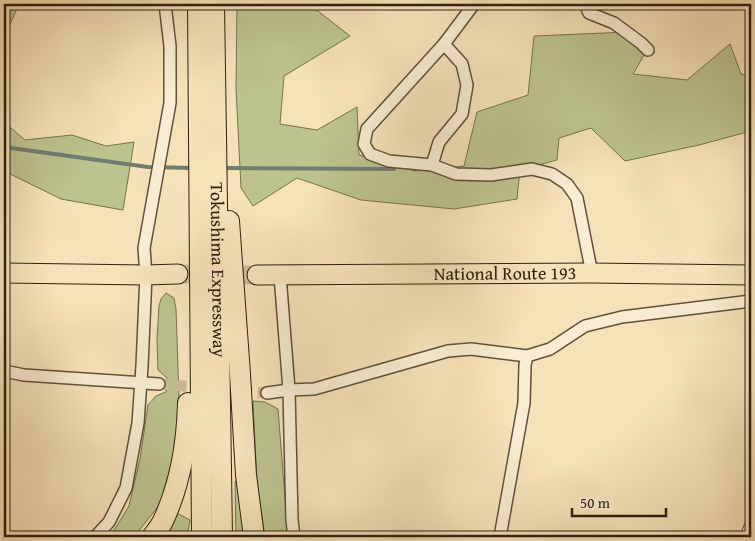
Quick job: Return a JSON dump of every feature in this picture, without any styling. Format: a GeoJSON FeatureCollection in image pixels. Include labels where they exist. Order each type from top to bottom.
{"type":"FeatureCollection","features":[{"type":"Feature","properties":{"kind":"highway","name":"Tokushima Expressway"},"geometry":{"type":"LineString","coordinates":[[198,4],[202,537]]}},
{"type":"Feature","properties":{"kind":"highway","name":"Tokushima Expressway"},"geometry":{"type":"LineString","coordinates":[[214,4],[222,537]]}},
{"type":"Feature","properties":{"kind":"highway"},"geometry":{"type":"LineString","coordinates":[[214,38],[230,230],[246,474],[254,537]]}},
{"type":"Feature","properties":{"kind":"highway"},"geometry":{"type":"LineString","coordinates":[[152,537],[163,522],[178,481],[188,427],[198,182]]}},
{"type":"Feature","properties":{"kind":"highway"},"geometry":{"type":"LineString","coordinates":[[4,273],[178,274]]}},
{"type":"Feature","properties":{"kind":"highway","name":"National Route 193"},"geometry":{"type":"LineString","coordinates":[[257,275],[590,273],[751,275]]}},
{"type":"Feature","properties":{"kind":"street"},"geometry":{"type":"LineString","coordinates":[[95,537],[109,522],[126,488],[138,423],[146,275],[144,248],[170,103],[170,46],[165,4]]}},
{"type":"Feature","properties":{"kind":"street"},"geometry":{"type":"LineString","coordinates":[[474,4],[444,44],[367,130],[364,144],[370,154],[389,161],[432,165],[456,174],[491,175],[532,169],[552,174],[567,184],[577,198],[590,264],[590,273]]}},
{"type":"Feature","properties":{"kind":"street"},"geometry":{"type":"LineString","coordinates":[[585,4],[589,14],[614,23],[648,50]]}},
{"type":"Feature","properties":{"kind":"street"},"geometry":{"type":"LineString","coordinates":[[432,165],[439,142],[462,114],[467,85],[462,64],[444,44]]}},
{"type":"Feature","properties":{"kind":"street"},"geometry":{"type":"LineString","coordinates":[[280,274],[289,390],[294,537]]}},
{"type":"Feature","properties":{"kind":"street"},"geometry":{"type":"LineString","coordinates":[[267,393],[314,389],[448,351],[471,350],[527,356],[550,350],[585,326],[622,317],[751,301]]}},
{"type":"Feature","properties":{"kind":"street"},"geometry":{"type":"LineString","coordinates":[[500,537],[524,403],[527,356]]}},
{"type":"Feature","properties":{"kind":"street"},"geometry":{"type":"LineString","coordinates":[[4,370],[24,375],[159,384]]}},
{"type":"Feature","properties":{"kind":"street"},"geometry":{"type":"LineString","coordinates":[[747,537],[751,528]]}},
{"type":"Feature","properties":{"kind":"green space"},"geometry":{"type":"Polygon","coordinates":[[[4,4],[19,4],[4,38],[4,4]]]}},
{"type":"Feature","properties":{"kind":"green space"},"geometry":{"type":"Polygon","coordinates":[[[237,4],[309,4],[350,36],[284,76],[280,124],[317,130],[357,107],[359,155],[415,171],[464,166],[477,112],[528,95],[534,36],[628,32],[644,55],[633,74],[687,80],[730,44],[741,74],[751,77],[751,131],[699,145],[625,161],[591,128],[559,138],[557,160],[520,170],[517,199],[454,209],[361,200],[297,178],[253,206],[241,188],[236,89],[237,4]]]}},
{"type":"Feature","properties":{"kind":"green space"},"geometry":{"type":"Polygon","coordinates":[[[4,122],[25,140],[72,135],[106,146],[134,142],[123,210],[61,199],[4,171],[4,122]]]}},
{"type":"Feature","properties":{"kind":"green space"},"geometry":{"type":"Polygon","coordinates":[[[166,293],[174,298],[176,309],[179,398],[175,451],[160,504],[134,537],[110,537],[129,506],[140,459],[148,405],[156,396],[166,392],[167,378],[158,370],[157,339],[159,306],[161,299],[166,293]]]}},
{"type":"Feature","properties":{"kind":"green space"},"geometry":{"type":"Polygon","coordinates":[[[253,401],[265,402],[278,409],[288,537],[265,537],[257,482],[253,401]]]}},
{"type":"Feature","properties":{"kind":"green space"},"geometry":{"type":"Polygon","coordinates":[[[235,481],[239,482],[249,537],[236,537],[235,481]]]}},
{"type":"Feature","properties":{"kind":"green space"},"geometry":{"type":"Polygon","coordinates":[[[175,512],[190,520],[187,537],[160,537],[175,512]]]}},
{"type":"Feature","properties":{"kind":"waterway"},"geometry":{"type":"LineString","coordinates":[[4,147],[148,167],[194,168]]}},
{"type":"Feature","properties":{"kind":"waterway"},"geometry":{"type":"LineString","coordinates":[[223,168],[394,169]]}},
{"type":"Feature","properties":{"kind":"tunnel"},"geometry":{"type":"LineString","coordinates":[[178,274],[257,275]]}},
{"type":"Feature","properties":{"kind":"tunnel"},"geometry":{"type":"LineString","coordinates":[[159,384],[267,393]]}}]}
